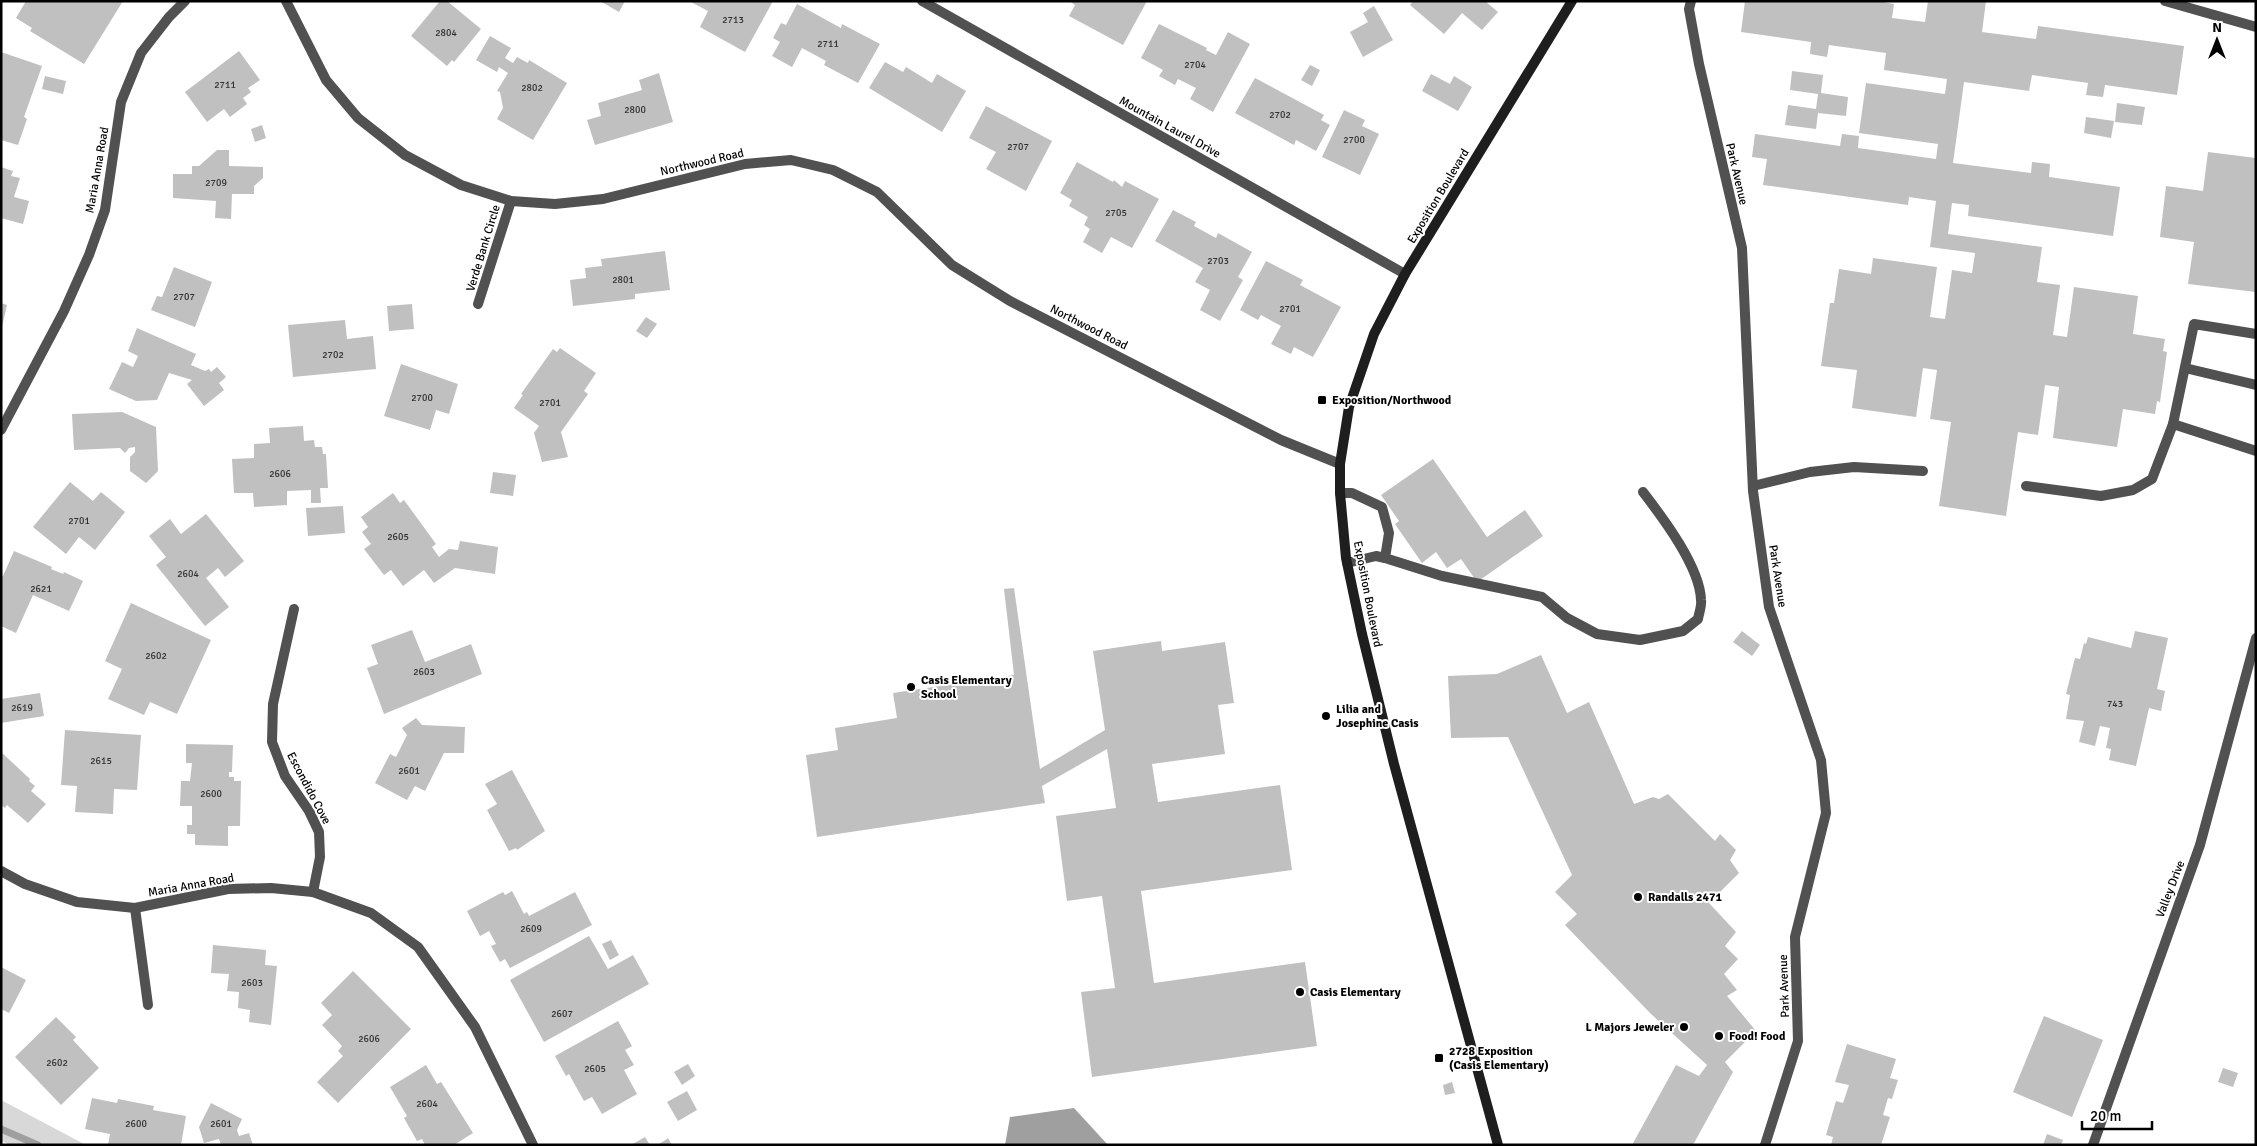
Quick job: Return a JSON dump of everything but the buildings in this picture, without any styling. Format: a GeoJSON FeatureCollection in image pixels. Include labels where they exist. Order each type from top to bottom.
{"type":"FeatureCollection","features":[{"type":"Feature","properties":{"kind":"street","name":"Maria Anna Road"},"geometry":{"type":"LineString","coordinates":[[1,430],[64,311],[89,256],[105,210],[121,102],[140,54],[168,17],[185,1]]}},
{"type":"Feature","properties":{"kind":"street","name":"Northwood Road"},"geometry":{"type":"LineString","coordinates":[[286,1],[326,80],[358,118],[405,155],[461,185],[511,201],[555,204],[603,199],[746,164],[791,160],[833,170],[876,192],[952,265],[1010,301],[1281,440],[1340,464]]}},
{"type":"Feature","properties":{"kind":"street","name":"Mountain Laurel Drive"},"geometry":{"type":"LineString","coordinates":[[922,1],[1406,274]]}},
{"type":"Feature","properties":{"kind":"street","name":"Exposition Boulevard"},"geometry":{"type":"LineString","coordinates":[[1498,1145],[1394,764],[1347,563],[1340,493],[1340,464],[1349,407],[1374,334],[1406,274],[1572,1]]}},
{"type":"Feature","properties":{"kind":"street","name":"Park Avenue"},"geometry":{"type":"LineString","coordinates":[[1691,1],[1689,10],[1699,64],[1742,248],[1753,486],[1768,607],[1821,760],[1826,813],[1795,937],[1798,1041],[1764,1145]]}},
{"type":"Feature","properties":{"kind":"street"},"geometry":{"type":"LineString","coordinates":[[2165,1],[2256,27]]}},
{"type":"Feature","properties":{"kind":"street","name":"Verde Bank Circle"},"geometry":{"type":"LineString","coordinates":[[478,304],[511,201]]}},
{"type":"Feature","properties":{"kind":"street"},"geometry":{"type":"LineString","coordinates":[[2026,486],[2101,496],[2133,490],[2152,479],[2173,424],[2194,324],[2256,334]]}},
{"type":"Feature","properties":{"kind":"street"},"geometry":{"type":"LineString","coordinates":[[2185,368],[2256,385]]}},
{"type":"Feature","properties":{"kind":"street"},"geometry":{"type":"LineString","coordinates":[[2173,424],[2256,451]]}},
{"type":"Feature","properties":{"kind":"street"},"geometry":{"type":"LineString","coordinates":[[1753,486],[1810,472],[1854,467],[1923,471]]}},
{"type":"Feature","properties":{"kind":"street"},"geometry":{"type":"LineString","coordinates":[[1347,563],[1376,556],[1442,576],[1542,597],[1567,618],[1597,634],[1640,640],[1683,631],[1698,619],[1702,601],[1698,581],[1664,518],[1643,492]]}},
{"type":"Feature","properties":{"kind":"street"},"geometry":{"type":"LineString","coordinates":[[1340,493],[1352,493],[1382,506],[1389,533],[1385,558]]}},
{"type":"Feature","properties":{"kind":"street","name":"Escondido Cove"},"geometry":{"type":"LineString","coordinates":[[294,609],[273,704],[272,742],[285,776],[309,811],[318,832],[320,856],[313,892]]}},
{"type":"Feature","properties":{"kind":"street","name":"Valley Drive"},"geometry":{"type":"LineString","coordinates":[[2093,1145],[2200,845],[2256,638]]}},
{"type":"Feature","properties":{"kind":"street","name":"Maria Anna Road"},"geometry":{"type":"LineString","coordinates":[[1,871],[25,884],[77,902],[135,908],[228,889],[271,888],[313,892],[371,913],[418,947],[475,1027],[520,1123],[533,1145]]}},
{"type":"Feature","properties":{"kind":"street"},"geometry":{"type":"LineString","coordinates":[[135,908],[148,1005]]}},
{"type":"Feature","properties":{"kind":"shaded area"},"geometry":{"type":"Polygon","coordinates":[[[1,1100],[86,1145],[11,1145],[1,1141],[1,1100]]]}},
{"type":"Feature","properties":{"kind":"shaded area"},"geometry":{"type":"Polygon","coordinates":[[[1074,1108],[1108,1145],[1005,1145],[1010,1117],[1074,1108]]]}},
{"type":"Feature","properties":{"kind":"waterway"},"geometry":{"type":"LineString","coordinates":[[1,1129],[38,1145]]}},
{"type":"Feature","properties":{"kind":"place","name":"Exposition/Northwood"},"geometry":{"type":"Point","coordinates":[1322,400]}},
{"type":"Feature","properties":{"kind":"place","name":"Casis Elementary School"},"geometry":{"type":"Point","coordinates":[911,687]}},
{"type":"Feature","properties":{"kind":"place","name":"Lilia and Josephine Casis"},"geometry":{"type":"Point","coordinates":[1326,716]}},
{"type":"Feature","properties":{"kind":"place","name":"Randalls 2471"},"geometry":{"type":"Point","coordinates":[1638,897]}},
{"type":"Feature","properties":{"kind":"place","name":"Casis Elementary"},"geometry":{"type":"Point","coordinates":[1300,992]}},
{"type":"Feature","properties":{"kind":"place","name":"L Majors Jeweler"},"geometry":{"type":"Point","coordinates":[1684,1027]}},
{"type":"Feature","properties":{"kind":"place","name":"Food! Food"},"geometry":{"type":"Point","coordinates":[1719,1036]}},
{"type":"Feature","properties":{"kind":"place","name":"2728 Exposition (Casis Elementary)"},"geometry":{"type":"Point","coordinates":[1439,1058]}}]}
